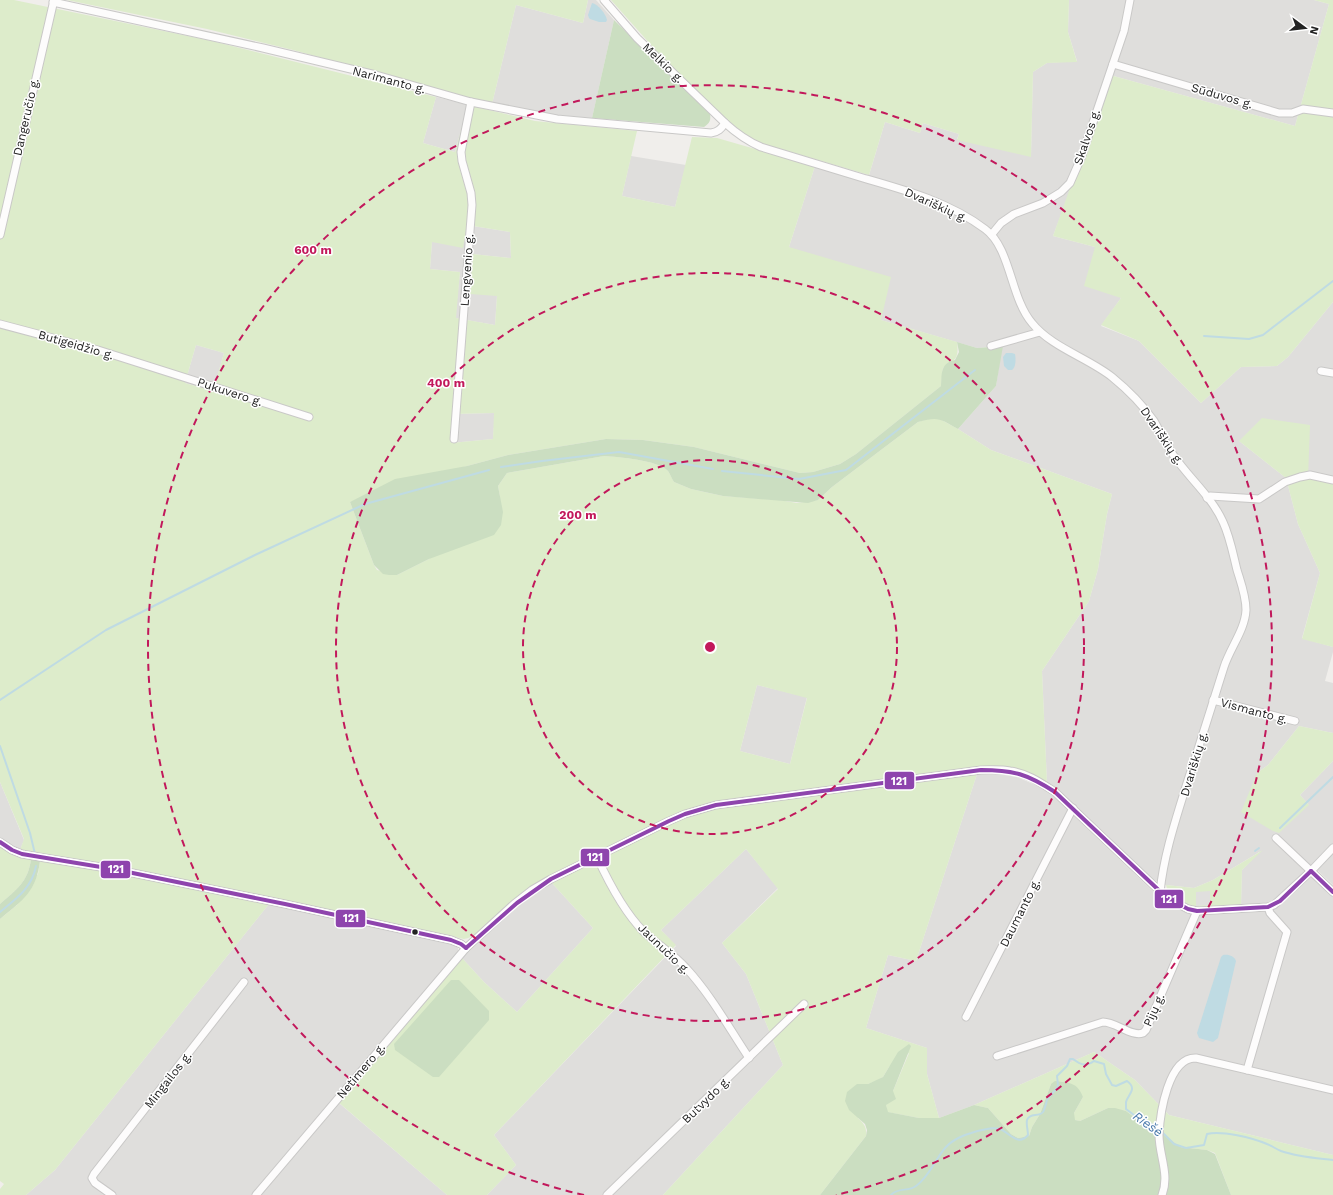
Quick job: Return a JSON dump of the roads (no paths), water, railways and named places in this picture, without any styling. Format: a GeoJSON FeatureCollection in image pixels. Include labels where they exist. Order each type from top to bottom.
{"type":"FeatureCollection","features":[{"type":"Feature","properties":{"kind":"street","name":"Melkio g."},"geometry":{"type":"LineString","coordinates":[[604,0],[637,38],[725,123]]}},
{"type":"Feature","properties":{"kind":"street","name":"Skalvos g."},"geometry":{"type":"LineString","coordinates":[[992,234],[1001,223],[1014,214],[1043,203],[1061,192],[1070,183],[1081,158],[1124,31],[1130,0]]}},
{"type":"Feature","properties":{"kind":"street","name":"Narimanto g."},"geometry":{"type":"LineString","coordinates":[[54,1],[376,75],[471,102],[557,119],[711,133],[716,132],[725,123]]}},
{"type":"Feature","properties":{"kind":"street","name":"Dangeručio g."},"geometry":{"type":"LineString","coordinates":[[0,235],[54,1]]}},
{"type":"Feature","properties":{"kind":"street","name":"Sūduvos g."},"geometry":{"type":"LineString","coordinates":[[1113,64],[1279,113],[1292,113],[1303,109],[1333,113]]}},
{"type":"Feature","properties":{"kind":"street","name":"Lengvenio g."},"geometry":{"type":"LineString","coordinates":[[454,439],[472,205],[471,194],[461,152],[471,102]]}},
{"type":"Feature","properties":{"kind":"street","name":"Dvariškių g."},"geometry":{"type":"LineString","coordinates":[[725,123],[737,134],[757,145],[930,199],[951,209],[992,234],[1004,258],[1020,305],[1033,325],[1040,332],[1063,348],[1105,371],[1134,396],[1153,421],[1175,458],[1218,514],[1226,529],[1246,599],[1246,614],[1243,625],[1227,658],[1167,848],[1162,868],[1160,892]]}},
{"type":"Feature","properties":{"kind":"street","name":"Butigeidžio g."},"geometry":{"type":"LineString","coordinates":[[0,324],[98,350],[151,367]]}},
{"type":"Feature","properties":{"kind":"street"},"geometry":{"type":"LineString","coordinates":[[991,346],[1040,332]]}},
{"type":"Feature","properties":{"kind":"street","name":"Pukuvero g."},"geometry":{"type":"LineString","coordinates":[[151,367],[309,417]]}},
{"type":"Feature","properties":{"kind":"street"},"geometry":{"type":"LineString","coordinates":[[1321,372],[1333,374]]}},
{"type":"Feature","properties":{"kind":"street"},"geometry":{"type":"LineString","coordinates":[[1207,498],[1210,496],[1259,499],[1285,482],[1300,477],[1310,475],[1333,480]]}},
{"type":"Feature","properties":{"kind":"street","name":"Vismanto g."},"geometry":{"type":"LineString","coordinates":[[1214,700],[1295,722]]}},
{"type":"Feature","properties":{"kind":"street","name":"Netimero g."},"geometry":{"type":"LineString","coordinates":[[256,1195],[466,948],[514,904],[532,890],[551,879],[669,821],[701,808],[981,770],[1010,771],[1023,774],[1037,780],[1055,792],[1167,898],[1188,910],[1197,912]]}},
{"type":"Feature","properties":{"kind":"street","name":"Daumanto g."},"geometry":{"type":"LineString","coordinates":[[966,1017],[1073,808]]}},
{"type":"Feature","properties":{"kind":"street"},"geometry":{"type":"LineString","coordinates":[[1276,838],[1333,892]]}},
{"type":"Feature","properties":{"kind":"street"},"geometry":{"type":"LineString","coordinates":[[0,842],[12,850],[22,854],[113,869],[292,905],[450,940],[461,944],[466,948]]}},
{"type":"Feature","properties":{"kind":"street"},"geometry":{"type":"LineString","coordinates":[[1197,912],[1268,907],[1280,901],[1333,848]]}},
{"type":"Feature","properties":{"kind":"street","name":"Jaunučio g."},"geometry":{"type":"LineString","coordinates":[[597,857],[626,909],[643,931],[676,957],[687,969],[717,1009],[749,1058]]}},
{"type":"Feature","properties":{"kind":"street"},"geometry":{"type":"LineString","coordinates":[[1247,1070],[1287,932],[1270,913],[1268,907]]}},
{"type":"Feature","properties":{"kind":"street","name":"Pijų g."},"geometry":{"type":"LineString","coordinates":[[997,1056],[1103,1022],[1112,1023],[1136,1034],[1143,1034],[1197,912]]}},
{"type":"Feature","properties":{"kind":"street","name":"Mingailos g."},"geometry":{"type":"LineString","coordinates":[[112,1195],[95,1183],[92,1178],[94,1174],[244,982]]}},
{"type":"Feature","properties":{"kind":"street","name":"Butvydo g."},"geometry":{"type":"LineString","coordinates":[[607,1195],[804,1004]]}},
{"type":"Feature","properties":{"kind":"street"},"geometry":{"type":"LineString","coordinates":[[1162,1195],[1165,1181],[1159,1135],[1161,1116],[1170,1080],[1176,1069],[1186,1059],[1196,1058],[1333,1090]]}},
{"type":"Feature","properties":{"kind":"water"},"geometry":{"type":"Polygon","coordinates":[[[592,3],[597,5],[603,12],[607,20],[606,22],[599,22],[589,18],[588,15],[592,3]]]}},
{"type":"Feature","properties":{"kind":"water"},"geometry":{"type":"Polygon","coordinates":[[[1006,353],[1015,354],[1015,365],[1012,370],[1008,370],[1004,366],[1003,357],[1006,353]]]}},
{"type":"Feature","properties":{"kind":"water"},"geometry":{"type":"Polygon","coordinates":[[[1223,955],[1231,956],[1236,961],[1218,1038],[1213,1042],[1199,1038],[1197,1033],[1221,957],[1223,955]]]}},
{"type":"Feature","properties":{"kind":"waterway"},"geometry":{"type":"LineString","coordinates":[[1204,336],[1249,339],[1263,335],[1333,281]]}},
{"type":"Feature","properties":{"kind":"waterway"},"geometry":{"type":"LineString","coordinates":[[722,471],[799,479],[846,470],[975,370]]}},
{"type":"Feature","properties":{"kind":"waterway"},"geometry":{"type":"LineString","coordinates":[[501,467],[619,452],[713,469]]}},
{"type":"Feature","properties":{"kind":"waterway"},"geometry":{"type":"LineString","coordinates":[[0,700],[106,630],[255,555],[365,504],[489,470]]}},
{"type":"Feature","properties":{"kind":"waterway"},"geometry":{"type":"LineString","coordinates":[[0,746],[30,833],[35,854]]}},
{"type":"Feature","properties":{"kind":"waterway"},"geometry":{"type":"LineString","coordinates":[[1280,828],[1333,777]]}},
{"type":"Feature","properties":{"kind":"waterway"},"geometry":{"type":"LineString","coordinates":[[1255,851],[1259,848]]}},
{"type":"Feature","properties":{"kind":"waterway"},"geometry":{"type":"LineString","coordinates":[[0,912],[17,898],[27,887],[31,881],[36,866]]}},
{"type":"Feature","properties":{"kind":"waterway","name":"Riešė"},"geometry":{"type":"LineString","coordinates":[[891,1195],[897,1191],[913,1188],[921,1182],[946,1147],[954,1140],[965,1135],[990,1128],[1000,1129],[1014,1138],[1021,1140],[1028,1135],[1028,1118],[1043,1112],[1047,1100],[1058,1085],[1057,1076],[1067,1066],[1070,1059],[1086,1065],[1094,1061],[1104,1064],[1106,1074],[1112,1085],[1116,1086],[1127,1081],[1132,1089],[1126,1102],[1126,1109],[1134,1115],[1145,1119],[1158,1129]]}},
{"type":"Feature","properties":{"kind":"waterway","name":"Riešė"},"geometry":{"type":"LineString","coordinates":[[1161,1131],[1174,1144],[1186,1148],[1204,1145],[1207,1134],[1220,1133],[1254,1139],[1294,1155],[1333,1160]]}}]}
